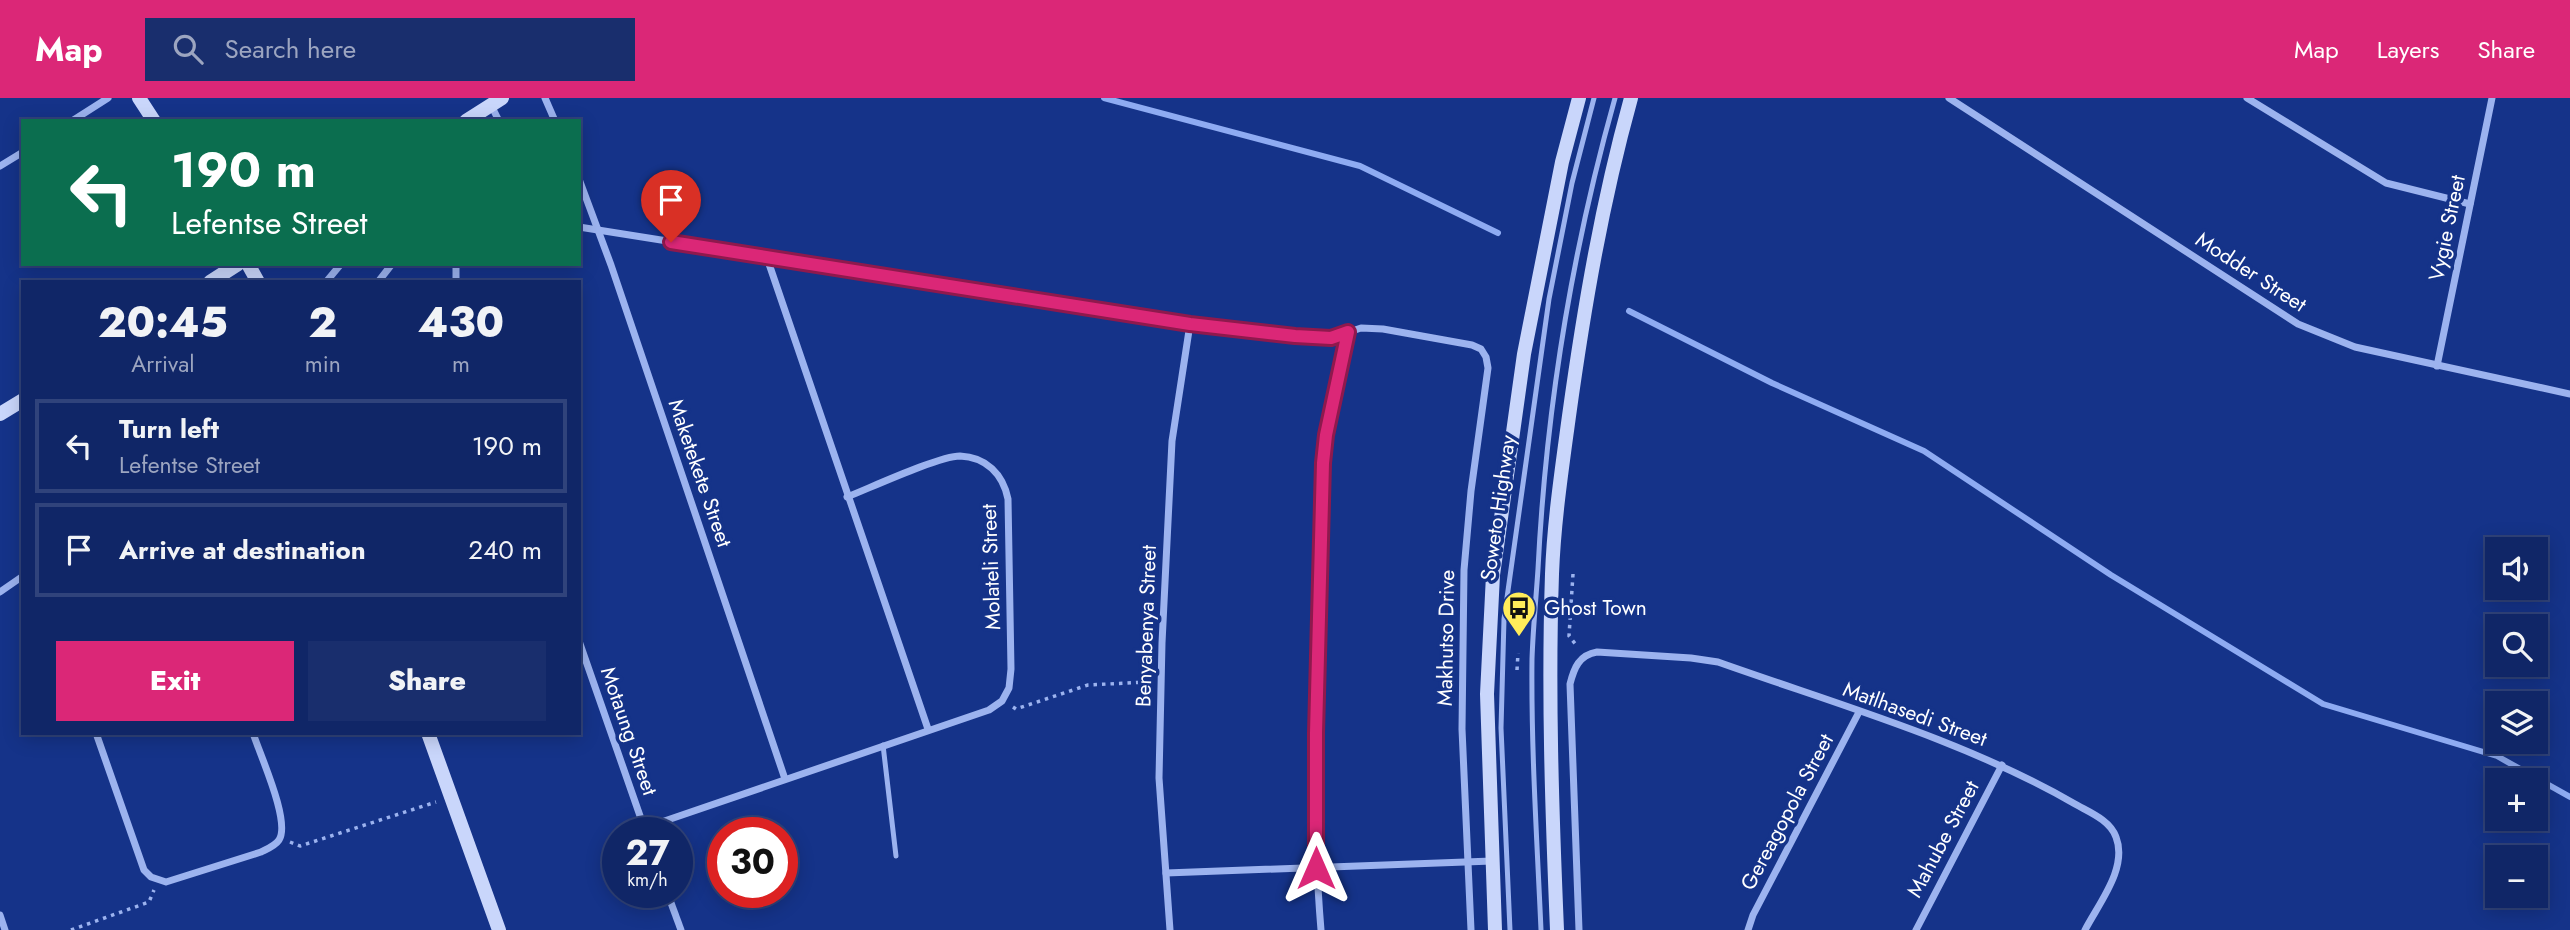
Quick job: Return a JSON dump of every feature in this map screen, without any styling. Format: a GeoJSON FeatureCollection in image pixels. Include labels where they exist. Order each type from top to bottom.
{"type":"FeatureCollection","features":[{"type":"Feature","properties":{"kind":"main road"},"geometry":{"type":"LineString","coordinates":[[139,98],[153,119]]}},
{"type":"Feature","properties":{"kind":"main road","name":"Soweto Highway"},"geometry":{"type":"LineString","coordinates":[[1495,930],[1487,694],[1493,575],[1524,354],[1562,162],[1579,98]]}},
{"type":"Feature","properties":{"kind":"main road"},"geometry":{"type":"LineString","coordinates":[[1557,930],[1549,699],[1552,571],[1581,326],[1612,167],[1631,98]]}},
{"type":"Feature","properties":{"kind":"main road"},"geometry":{"type":"LineString","coordinates":[[469,119],[497,101]]}},
{"type":"Feature","properties":{"kind":"main road"},"geometry":{"type":"LineString","coordinates":[[213,280],[234,266]]}},
{"type":"Feature","properties":{"kind":"main road"},"geometry":{"type":"LineString","coordinates":[[0,414],[21,401]]}},
{"type":"Feature","properties":{"kind":"main road"},"geometry":{"type":"LineString","coordinates":[[429,735],[499,930]]}},
{"type":"Feature","properties":{"kind":"street"},"geometry":{"type":"LineString","coordinates":[[75,119],[108,98]]}},
{"type":"Feature","properties":{"kind":"street"},"geometry":{"type":"LineString","coordinates":[[545,98],[554,119]]}},
{"type":"Feature","properties":{"kind":"street","name":"Modder Street"},"geometry":{"type":"LineString","coordinates":[[1949,98],[2298,324],[2356,346],[2570,394]]}},
{"type":"Feature","properties":{"kind":"street"},"geometry":{"type":"LineString","coordinates":[[2247,98],[2386,183],[2470,204]]}},
{"type":"Feature","properties":{"kind":"street","name":"Vygie Street"},"geometry":{"type":"LineString","coordinates":[[2437,366],[2491,98]]}},
{"type":"Feature","properties":{"kind":"street"},"geometry":{"type":"LineString","coordinates":[[497,101],[499,119]]}},
{"type":"Feature","properties":{"kind":"street"},"geometry":{"type":"LineString","coordinates":[[0,166],[21,153]]}},
{"type":"Feature","properties":{"kind":"street","name":"Maketekete Street"},"geometry":{"type":"LineString","coordinates":[[581,184],[599,230],[785,779]]}},
{"type":"Feature","properties":{"kind":"street"},"geometry":{"type":"LineString","coordinates":[[581,227],[1190,324],[1331,338],[1348,332]]}},
{"type":"Feature","properties":{"kind":"street"},"geometry":{"type":"LineString","coordinates":[[767,258],[928,730]]}},
{"type":"Feature","properties":{"kind":"street"},"geometry":{"type":"LineString","coordinates":[[328,280],[339,266]]}},
{"type":"Feature","properties":{"kind":"street"},"geometry":{"type":"LineString","coordinates":[[380,280],[390,266]]}},
{"type":"Feature","properties":{"kind":"street","name":"Benyabenya Street"},"geometry":{"type":"LineString","coordinates":[[1170,930],[1159,778],[1161,681],[1172,441],[1190,324]]}},
{"type":"Feature","properties":{"kind":"street","name":"Makhutso Drive"},"geometry":{"type":"LineString","coordinates":[[1348,332],[1369,327],[1462,342],[1481,349],[1489,368],[1471,492],[1464,584],[1462,729],[1471,930]]}},
{"type":"Feature","properties":{"kind":"street"},"geometry":{"type":"LineString","coordinates":[[1321,930],[1316,868],[1316,733],[1323,463],[1326,435],[1348,332]]}},
{"type":"Feature","properties":{"kind":"street","name":"Molateli Street"},"geometry":{"type":"LineString","coordinates":[[847,497],[958,456],[985,463],[1001,477],[1008,499],[1012,652],[1009,688],[1002,701]]}},
{"type":"Feature","properties":{"kind":"street"},"geometry":{"type":"LineString","coordinates":[[0,592],[21,577]]}},
{"type":"Feature","properties":{"kind":"street","name":"Motaung Street"},"geometry":{"type":"LineString","coordinates":[[581,647],[640,817]]}},
{"type":"Feature","properties":{"kind":"street","name":"Matlhasedi Street"},"geometry":{"type":"LineString","coordinates":[[1584,656],[1597,652],[1706,659],[1951,744],[2002,765],[2054,792],[2100,818],[2112,828],[2117,839],[2117,865],[2085,930]]}},
{"type":"Feature","properties":{"kind":"street"},"geometry":{"type":"LineString","coordinates":[[1579,930],[1570,684],[1577,664],[1584,656]]}},
{"type":"Feature","properties":{"kind":"street"},"geometry":{"type":"LineString","coordinates":[[683,817],[785,779],[989,710],[1002,701]]}},
{"type":"Feature","properties":{"kind":"street","name":"Gereagopola Street"},"geometry":{"type":"LineString","coordinates":[[1748,930],[1753,915],[1859,712]]}},
{"type":"Feature","properties":{"kind":"street"},"geometry":{"type":"LineString","coordinates":[[97,735],[144,870],[166,882],[261,852],[274,846],[280,839],[282,818],[254,735]]}},
{"type":"Feature","properties":{"kind":"street","name":"Mahube Street"},"geometry":{"type":"LineString","coordinates":[[1916,930],[2002,765]]}},
{"type":"Feature","properties":{"kind":"street"},"geometry":{"type":"LineString","coordinates":[[1166,873],[1492,861]]}},
{"type":"Feature","properties":{"kind":"street"},"geometry":{"type":"LineString","coordinates":[[673,908],[681,930]]}},
{"type":"Feature","properties":{"kind":"street"},"geometry":{"type":"LineString","coordinates":[[0,915],[5,930]]}},
{"type":"Feature","properties":{"kind":"lane","name":"Soweto Highway"},"geometry":{"type":"LineString","coordinates":[[1510,930],[1501,728],[1504,618],[1549,299],[1572,183],[1594,98]]}},
{"type":"Feature","properties":{"kind":"lane","name":"Soweto Highway"},"geometry":{"type":"LineString","coordinates":[[1541,930],[1533,757],[1532,657],[1546,452],[1576,261],[1615,98]]}},
{"type":"Feature","properties":{"kind":"lane"},"geometry":{"type":"LineString","coordinates":[[883,745],[896,856]]}},
{"type":"Feature","properties":{"kind":"path"},"geometry":{"type":"LineString","coordinates":[[1573,574],[1569,636],[1584,656]]}},
{"type":"Feature","properties":{"kind":"path"},"geometry":{"type":"LineString","coordinates":[[1002,701],[1016,709],[1088,685],[1161,681]]}},
{"type":"Feature","properties":{"kind":"path"},"geometry":{"type":"LineString","coordinates":[[280,839],[300,846],[451,797]]}},
{"type":"Feature","properties":{"kind":"path"},"geometry":{"type":"LineString","coordinates":[[71,930],[149,902],[155,878]]}},
{"type":"Feature","properties":{"kind":"waterway"},"geometry":{"type":"LineString","coordinates":[[1104,98],[1360,166],[1498,233]]}},
{"type":"Feature","properties":{"kind":"waterway"},"geometry":{"type":"LineString","coordinates":[[1629,311],[1772,383],[1924,451],[2111,575],[2323,704],[2497,756],[2570,797]]}},
{"type":"Feature","properties":{"kind":"place","name":"Ghost Town"},"geometry":{"type":"Point","coordinates":[1519,638]}},
{"type":"Feature","properties":{"kind":"route"},"geometry":{"type":"LineString","coordinates":[[671,242],[1190,324],[1331,338],[1348,332],[1326,435],[1323,463],[1316,733],[1316,868]]}}]}
